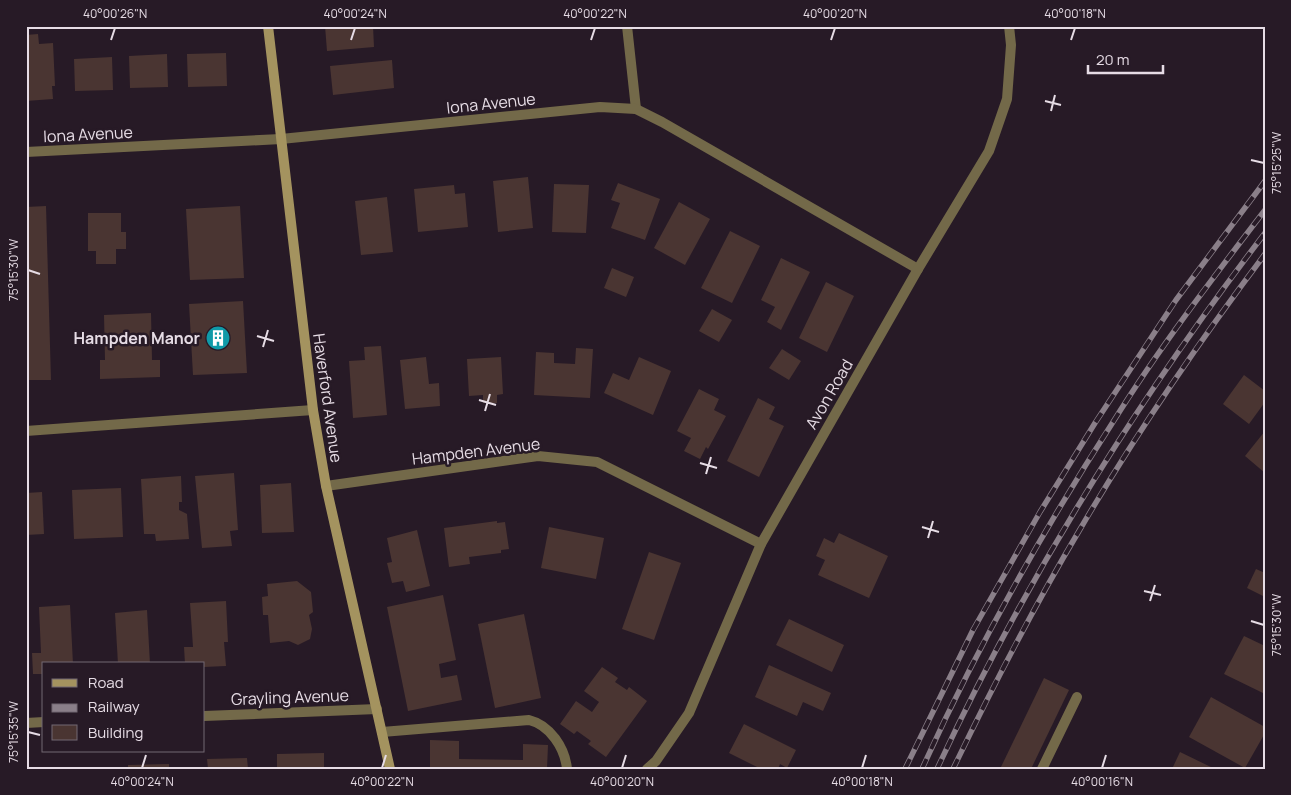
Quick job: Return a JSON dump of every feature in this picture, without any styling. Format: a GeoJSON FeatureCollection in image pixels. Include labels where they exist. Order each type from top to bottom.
{"type":"FeatureCollection","features":[{"type":"Feature","properties":{"kind":"street","name":"Haverford Avenue"},"geometry":{"type":"LineString","coordinates":[[268,26],[313,410],[326,486],[390,769]]}},
{"type":"Feature","properties":{"kind":"street"},"geometry":{"type":"LineString","coordinates":[[627,26],[636,109]]}},
{"type":"Feature","properties":{"kind":"street","name":"Avon Road"},"geometry":{"type":"LineString","coordinates":[[647,769],[656,761],[689,713],[761,544],[918,269],[989,151],[1007,99],[1011,45],[1009,26]]}},
{"type":"Feature","properties":{"kind":"street","name":"Iona Avenue"},"geometry":{"type":"LineString","coordinates":[[26,152],[281,139],[600,107],[636,109],[918,269]]}},
{"type":"Feature","properties":{"kind":"street"},"geometry":{"type":"LineString","coordinates":[[26,431],[313,410]]}},
{"type":"Feature","properties":{"kind":"street","name":"Hampden Avenue"},"geometry":{"type":"LineString","coordinates":[[326,486],[538,456],[597,462],[761,544]]}},
{"type":"Feature","properties":{"kind":"street"},"geometry":{"type":"LineString","coordinates":[[1042,769],[1077,697]]}},
{"type":"Feature","properties":{"kind":"street","name":"Grayling Avenue"},"geometry":{"type":"LineString","coordinates":[[205,716],[377,709]]}},
{"type":"Feature","properties":{"kind":"street"},"geometry":{"type":"LineString","coordinates":[[382,732],[529,720],[539,723],[559,742],[567,769]]}},
{"type":"Feature","properties":{"kind":"street"},"geometry":{"type":"LineString","coordinates":[[26,723],[42,722]]}},
{"type":"Feature","properties":{"kind":"building"},"geometry":{"type":"Polygon","coordinates":[[[325,26],[373,26],[374,47],[327,51],[325,26]]]}},
{"type":"Feature","properties":{"kind":"building"},"geometry":{"type":"Polygon","coordinates":[[[38,34],[39,44],[53,43],[55,86],[52,86],[53,99],[26,101],[26,35],[38,34]]]}},
{"type":"Feature","properties":{"kind":"building"},"geometry":{"type":"Polygon","coordinates":[[[226,53],[227,86],[188,87],[187,54],[226,53]]]}},
{"type":"Feature","properties":{"kind":"building"},"geometry":{"type":"Polygon","coordinates":[[[167,54],[168,87],[130,88],[129,56],[167,54]]]}},
{"type":"Feature","properties":{"kind":"building"},"geometry":{"type":"Polygon","coordinates":[[[112,57],[113,90],[75,91],[74,59],[112,57]]]}},
{"type":"Feature","properties":{"kind":"building"},"geometry":{"type":"Polygon","coordinates":[[[392,60],[394,88],[333,95],[330,66],[392,60]]]}},
{"type":"Feature","properties":{"kind":"building"},"geometry":{"type":"Polygon","coordinates":[[[528,177],[533,228],[498,232],[493,181],[528,177]]]}},
{"type":"Feature","properties":{"kind":"building"},"geometry":{"type":"Polygon","coordinates":[[[618,183],[660,199],[645,240],[611,228],[620,203],[611,200],[618,183]]]}},
{"type":"Feature","properties":{"kind":"building"},"geometry":{"type":"Polygon","coordinates":[[[554,184],[589,185],[586,233],[552,232],[554,184]]]}},
{"type":"Feature","properties":{"kind":"building"},"geometry":{"type":"Polygon","coordinates":[[[454,185],[455,194],[465,193],[468,227],[418,232],[414,189],[454,185]]]}},
{"type":"Feature","properties":{"kind":"building"},"geometry":{"type":"Polygon","coordinates":[[[387,197],[393,252],[361,255],[355,201],[387,197]]]}},
{"type":"Feature","properties":{"kind":"building"},"geometry":{"type":"Polygon","coordinates":[[[679,202],[710,219],[685,265],[654,248],[679,202]]]}},
{"type":"Feature","properties":{"kind":"building"},"geometry":{"type":"Polygon","coordinates":[[[46,206],[51,380],[26,380],[26,207],[46,206]]]}},
{"type":"Feature","properties":{"kind":"building","name":"Hampden Manor"},"geometry":{"type":"Polygon","coordinates":[[[240,206],[244,278],[190,280],[186,209],[240,206]]]}},
{"type":"Feature","properties":{"kind":"building"},"geometry":{"type":"Polygon","coordinates":[[[88,213],[121,213],[121,232],[126,232],[126,249],[116,249],[116,264],[96,264],[96,251],[88,251],[88,213]]]}},
{"type":"Feature","properties":{"kind":"building"},"geometry":{"type":"Polygon","coordinates":[[[730,231],[760,246],[732,303],[701,288],[730,231]]]}},
{"type":"Feature","properties":{"kind":"building"},"geometry":{"type":"Polygon","coordinates":[[[781,258],[810,272],[781,330],[767,322],[775,307],[761,300],[781,258]]]}},
{"type":"Feature","properties":{"kind":"building"},"geometry":{"type":"Polygon","coordinates":[[[612,268],[634,277],[626,297],[604,288],[612,268]]]}},
{"type":"Feature","properties":{"kind":"building"},"geometry":{"type":"Polygon","coordinates":[[[826,282],[854,296],[827,352],[799,338],[826,282]]]}},
{"type":"Feature","properties":{"kind":"building","name":"Hampden Manor"},"geometry":{"type":"Polygon","coordinates":[[[243,301],[247,373],[193,375],[189,304],[243,301]]]}},
{"type":"Feature","properties":{"kind":"building"},"geometry":{"type":"Polygon","coordinates":[[[712,309],[732,320],[719,342],[699,331],[712,309]]]}},
{"type":"Feature","properties":{"kind":"building"},"geometry":{"type":"Polygon","coordinates":[[[151,313],[152,360],[160,360],[160,377],[100,379],[100,360],[105,360],[104,315],[151,313]]]}},
{"type":"Feature","properties":{"kind":"building"},"geometry":{"type":"Polygon","coordinates":[[[381,346],[387,415],[353,418],[349,361],[365,360],[364,347],[381,346]]]}},
{"type":"Feature","properties":{"kind":"building"},"geometry":{"type":"Polygon","coordinates":[[[576,348],[593,349],[590,398],[534,395],[536,352],[554,353],[554,363],[575,364],[576,348]]]}},
{"type":"Feature","properties":{"kind":"building"},"geometry":{"type":"Polygon","coordinates":[[[782,349],[801,361],[789,380],[769,368],[782,349]]]}},
{"type":"Feature","properties":{"kind":"building"},"geometry":{"type":"Polygon","coordinates":[[[426,357],[429,384],[439,383],[440,406],[405,409],[400,360],[426,357]]]}},
{"type":"Feature","properties":{"kind":"building"},"geometry":{"type":"Polygon","coordinates":[[[501,357],[503,394],[497,395],[497,403],[483,403],[483,395],[469,396],[467,359],[501,357]]]}},
{"type":"Feature","properties":{"kind":"building"},"geometry":{"type":"Polygon","coordinates":[[[639,357],[671,371],[653,415],[604,393],[613,373],[629,380],[639,357]]]}},
{"type":"Feature","properties":{"kind":"building"},"geometry":{"type":"Polygon","coordinates":[[[1244,375],[1265,391],[1265,402],[1249,424],[1223,404],[1244,375]]]}},
{"type":"Feature","properties":{"kind":"building"},"geometry":{"type":"Polygon","coordinates":[[[699,389],[719,399],[714,410],[726,416],[708,449],[706,447],[700,459],[684,451],[691,438],[677,431],[699,389]]]}},
{"type":"Feature","properties":{"kind":"building"},"geometry":{"type":"Polygon","coordinates":[[[758,398],[775,407],[769,419],[784,426],[759,477],[727,461],[758,398]]]}},
{"type":"Feature","properties":{"kind":"building"},"geometry":{"type":"Polygon","coordinates":[[[1265,431],[1265,473],[1245,456],[1265,431]]]}},
{"type":"Feature","properties":{"kind":"building"},"geometry":{"type":"Polygon","coordinates":[[[234,473],[238,530],[230,531],[232,546],[202,548],[195,476],[234,473]]]}},
{"type":"Feature","properties":{"kind":"building"},"geometry":{"type":"Polygon","coordinates":[[[181,476],[182,502],[179,502],[179,510],[187,514],[189,539],[156,541],[155,534],[144,534],[141,479],[181,476]]]}},
{"type":"Feature","properties":{"kind":"building"},"geometry":{"type":"Polygon","coordinates":[[[291,483],[294,532],[262,533],[260,485],[291,483]]]}},
{"type":"Feature","properties":{"kind":"building"},"geometry":{"type":"Polygon","coordinates":[[[121,488],[123,537],[74,539],[72,490],[121,488]]]}},
{"type":"Feature","properties":{"kind":"building"},"geometry":{"type":"Polygon","coordinates":[[[42,492],[44,534],[26,535],[26,493],[42,492]]]}},
{"type":"Feature","properties":{"kind":"building"},"geometry":{"type":"Polygon","coordinates":[[[497,521],[497,523],[505,522],[509,549],[501,550],[501,553],[469,557],[470,564],[449,567],[444,528],[497,521]]]}},
{"type":"Feature","properties":{"kind":"building"},"geometry":{"type":"Polygon","coordinates":[[[549,527],[604,538],[596,579],[541,568],[549,527]]]}},
{"type":"Feature","properties":{"kind":"building"},"geometry":{"type":"Polygon","coordinates":[[[417,530],[430,586],[406,592],[403,581],[392,583],[387,563],[392,562],[387,538],[417,530]]]}},
{"type":"Feature","properties":{"kind":"building"},"geometry":{"type":"Polygon","coordinates":[[[839,533],[888,556],[869,598],[818,575],[825,560],[816,556],[824,538],[834,543],[839,533]]]}},
{"type":"Feature","properties":{"kind":"building"},"geometry":{"type":"Polygon","coordinates":[[[649,552],[681,563],[654,640],[622,629],[649,552]]]}},
{"type":"Feature","properties":{"kind":"building"},"geometry":{"type":"Polygon","coordinates":[[[1256,569],[1265,573],[1265,597],[1247,588],[1256,569]]]}},
{"type":"Feature","properties":{"kind":"building"},"geometry":{"type":"Polygon","coordinates":[[[297,581],[311,592],[313,612],[309,615],[312,629],[310,639],[298,645],[289,641],[270,643],[268,615],[263,615],[262,597],[268,596],[267,584],[297,581]]]}},
{"type":"Feature","properties":{"kind":"building"},"geometry":{"type":"Polygon","coordinates":[[[443,595],[456,660],[439,664],[441,678],[457,675],[462,700],[408,711],[387,607],[443,595]]]}},
{"type":"Feature","properties":{"kind":"building"},"geometry":{"type":"Polygon","coordinates":[[[226,601],[228,642],[224,642],[226,666],[205,667],[205,662],[185,662],[184,647],[193,647],[190,603],[226,601]]]}},
{"type":"Feature","properties":{"kind":"building"},"geometry":{"type":"Polygon","coordinates":[[[70,605],[73,662],[42,662],[42,674],[33,674],[32,653],[41,653],[39,607],[70,605]]]}},
{"type":"Feature","properties":{"kind":"building"},"geometry":{"type":"Polygon","coordinates":[[[147,610],[150,662],[118,662],[115,613],[147,610]]]}},
{"type":"Feature","properties":{"kind":"building"},"geometry":{"type":"Polygon","coordinates":[[[524,614],[541,698],[495,708],[478,624],[524,614]]]}},
{"type":"Feature","properties":{"kind":"building"},"geometry":{"type":"Polygon","coordinates":[[[789,619],[844,645],[832,672],[776,645],[789,619]]]}},
{"type":"Feature","properties":{"kind":"building"},"geometry":{"type":"Polygon","coordinates":[[[26,624],[28,624],[29,665],[26,665],[26,624]]]}},
{"type":"Feature","properties":{"kind":"building"},"geometry":{"type":"Polygon","coordinates":[[[1244,636],[1265,646],[1265,694],[1224,674],[1244,636]]]}},
{"type":"Feature","properties":{"kind":"building"},"geometry":{"type":"Polygon","coordinates":[[[769,665],[831,693],[823,711],[803,702],[797,716],[755,697],[769,665]]]}},
{"type":"Feature","properties":{"kind":"building"},"geometry":{"type":"Polygon","coordinates":[[[602,667],[618,678],[615,682],[627,690],[629,687],[647,701],[606,757],[588,744],[591,741],[577,731],[574,734],[560,724],[576,701],[592,712],[599,702],[584,691],[602,667]]]}},
{"type":"Feature","properties":{"kind":"building"},"geometry":{"type":"Polygon","coordinates":[[[1044,678],[1069,690],[1031,769],[1000,769],[1044,678]]]}},
{"type":"Feature","properties":{"kind":"building"},"geometry":{"type":"Polygon","coordinates":[[[1211,697],[1265,727],[1265,733],[1245,768],[1189,737],[1211,697]]]}},
{"type":"Feature","properties":{"kind":"building"},"geometry":{"type":"Polygon","coordinates":[[[744,724],[796,750],[787,768],[780,764],[778,769],[761,769],[729,753],[744,724]]]}},
{"type":"Feature","properties":{"kind":"building"},"geometry":{"type":"Polygon","coordinates":[[[430,740],[459,741],[459,759],[523,760],[523,744],[548,745],[547,769],[430,769],[430,740]]]}},
{"type":"Feature","properties":{"kind":"building"},"geometry":{"type":"Polygon","coordinates":[[[1180,752],[1215,769],[1172,769],[1180,752]]]}},
{"type":"Feature","properties":{"kind":"building"},"geometry":{"type":"Polygon","coordinates":[[[324,753],[324,769],[277,769],[277,754],[324,753]]]}},
{"type":"Feature","properties":{"kind":"building"},"geometry":{"type":"Polygon","coordinates":[[[247,758],[248,769],[208,769],[207,759],[247,758]]]}},
{"type":"Feature","properties":{"kind":"building"},"geometry":{"type":"Polygon","coordinates":[[[169,764],[169,769],[128,769],[128,765],[169,764]]]}},
{"type":"Feature","properties":{"kind":"railway"},"geometry":{"type":"LineString","coordinates":[[905,769],[973,630],[1040,512],[1095,423],[1176,300],[1265,181]]}},
{"type":"Feature","properties":{"kind":"railway"},"geometry":{"type":"LineString","coordinates":[[922,769],[987,635],[1061,506],[1131,394],[1167,341],[1265,210]]}},
{"type":"Feature","properties":{"kind":"railway"},"geometry":{"type":"LineString","coordinates":[[937,769],[971,698],[1046,559],[1129,425],[1218,296],[1265,233]]}},
{"type":"Feature","properties":{"kind":"railway"},"geometry":{"type":"LineString","coordinates":[[953,769],[1029,619],[1100,495],[1168,390],[1265,254]]}},
{"type":"Feature","properties":{"kind":"place","name":"Hampden Manor"},"geometry":{"type":"Point","coordinates":[218,338]}}]}
